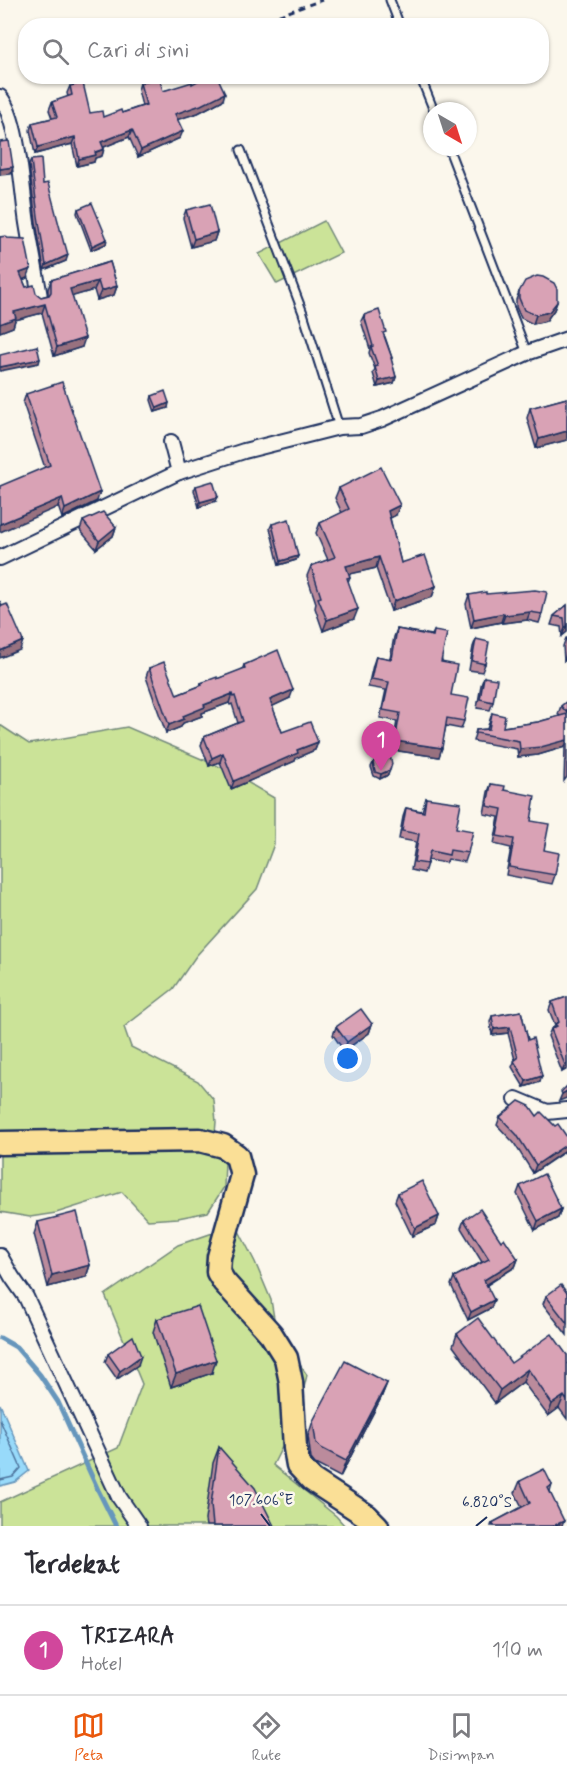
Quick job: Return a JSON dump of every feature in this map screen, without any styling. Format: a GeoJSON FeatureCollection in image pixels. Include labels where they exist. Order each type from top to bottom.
{"type":"FeatureCollection","features":[{"type":"Feature","properties":{"kind":"main road"},"geometry":{"type":"LineString","coordinates":[[0,1143],[201,1140],[223,1146],[237,1156],[242,1175],[219,1257],[218,1272],[224,1282],[271,1334],[286,1358],[291,1382],[298,1465],[312,1479],[367,1516],[376,1526]]}},
{"type":"Feature","properties":{"kind":"street"},"geometry":{"type":"LineString","coordinates":[[0,97],[8,110],[15,136],[40,297]]}},
{"type":"Feature","properties":{"kind":"street"},"geometry":{"type":"LineString","coordinates":[[0,558],[178,472],[339,427],[361,426],[382,419],[527,353],[567,339]]}},
{"type":"Feature","properties":{"kind":"street"},"geometry":{"type":"LineString","coordinates":[[171,442],[178,472]]}},
{"type":"Feature","properties":{"kind":"street"},"geometry":{"type":"LineString","coordinates":[[516,1099],[547,1112],[567,1110]]}},
{"type":"Feature","properties":{"kind":"street"},"geometry":{"type":"LineString","coordinates":[[0,1256],[26,1296],[119,1497],[140,1526]]}},
{"type":"Feature","properties":{"kind":"lane"},"geometry":{"type":"LineString","coordinates":[[390,0],[397,18]]}},
{"type":"Feature","properties":{"kind":"lane"},"geometry":{"type":"LineString","coordinates":[[423,84],[430,102]]}},
{"type":"Feature","properties":{"kind":"lane"},"geometry":{"type":"LineString","coordinates":[[240,150],[303,313],[339,427]]}},
{"type":"Feature","properties":{"kind":"lane"},"geometry":{"type":"LineString","coordinates":[[451,156],[527,353]]}},
{"type":"Feature","properties":{"kind":"path"},"geometry":{"type":"LineString","coordinates":[[272,18],[322,0]]}},
{"type":"Feature","properties":{"kind":"green space"},"geometry":{"type":"Polygon","coordinates":[[[324,221],[341,253],[277,284],[259,254],[324,221]]]}},
{"type":"Feature","properties":{"kind":"green space"},"geometry":{"type":"Polygon","coordinates":[[[0,725],[29,744],[127,727],[225,769],[274,798],[274,844],[257,889],[196,956],[173,989],[124,1027],[131,1047],[198,1081],[214,1100],[216,1122],[214,1145],[225,1161],[224,1187],[208,1212],[178,1218],[148,1220],[122,1192],[56,1213],[30,1217],[0,1212],[0,725]]]}},
{"type":"Feature","properties":{"kind":"green space"},"geometry":{"type":"Polygon","coordinates":[[[236,1225],[271,1300],[276,1330],[307,1375],[297,1417],[273,1465],[336,1516],[345,1526],[0,1526],[0,1502],[118,1448],[142,1384],[105,1295],[178,1245],[236,1225]]]}},
{"type":"Feature","properties":{"kind":"water"},"geometry":{"type":"Polygon","coordinates":[[[0,1404],[29,1471],[15,1482],[0,1486],[0,1404]]]}},
{"type":"Feature","properties":{"kind":"building"},"geometry":{"type":"Polygon","coordinates":[[[83,84],[90,113],[102,111],[103,117],[121,110],[122,113],[146,105],[140,84],[161,84],[163,91],[186,84],[221,84],[225,93],[175,114],[183,131],[141,150],[132,130],[101,142],[104,149],[95,152],[96,155],[79,159],[75,137],[38,147],[32,123],[57,117],[52,102],[72,95],[70,86],[83,84]]]}},
{"type":"Feature","properties":{"kind":"building"},"geometry":{"type":"Polygon","coordinates":[[[9,141],[13,167],[0,169],[0,142],[9,141]]]}},
{"type":"Feature","properties":{"kind":"building"},"geometry":{"type":"Polygon","coordinates":[[[41,159],[43,184],[48,183],[68,255],[46,265],[31,160],[41,159]]]}},
{"type":"Feature","properties":{"kind":"building"},"geometry":{"type":"Polygon","coordinates":[[[92,203],[107,239],[92,246],[78,209],[92,203]]]}},
{"type":"Feature","properties":{"kind":"building"},"geometry":{"type":"Polygon","coordinates":[[[210,204],[217,232],[194,239],[186,210],[210,204]]]}},
{"type":"Feature","properties":{"kind":"building"},"geometry":{"type":"Polygon","coordinates":[[[6,236],[7,238],[25,239],[31,269],[20,273],[26,287],[34,285],[36,293],[41,297],[51,292],[51,280],[110,262],[117,286],[101,291],[98,281],[70,289],[85,338],[57,347],[45,304],[14,312],[16,318],[0,324],[0,237],[6,236]]]}},
{"type":"Feature","properties":{"kind":"building"},"geometry":{"type":"Polygon","coordinates":[[[537,276],[554,283],[557,289],[557,302],[549,312],[536,315],[524,310],[519,292],[525,281],[537,276]]]}},
{"type":"Feature","properties":{"kind":"building"},"geometry":{"type":"Polygon","coordinates":[[[379,310],[396,377],[379,381],[375,367],[378,366],[364,315],[379,310]]]}},
{"type":"Feature","properties":{"kind":"building"},"geometry":{"type":"Polygon","coordinates":[[[37,346],[40,359],[0,367],[0,355],[37,346]]]}},
{"type":"Feature","properties":{"kind":"building"},"geometry":{"type":"Polygon","coordinates":[[[62,382],[100,492],[65,509],[62,498],[0,524],[0,486],[50,465],[26,394],[62,382]]]}},
{"type":"Feature","properties":{"kind":"building"},"geometry":{"type":"Polygon","coordinates":[[[165,391],[169,403],[157,408],[152,396],[165,391]]]}},
{"type":"Feature","properties":{"kind":"building"},"geometry":{"type":"Polygon","coordinates":[[[567,398],[567,431],[539,439],[530,408],[567,398]]]}},
{"type":"Feature","properties":{"kind":"building"},"geometry":{"type":"Polygon","coordinates":[[[381,467],[400,505],[388,511],[401,563],[425,555],[436,586],[394,601],[379,557],[346,566],[350,577],[347,578],[358,609],[327,620],[318,598],[321,597],[311,566],[335,557],[320,523],[349,509],[339,488],[381,467]]]}},
{"type":"Feature","properties":{"kind":"building"},"geometry":{"type":"Polygon","coordinates":[[[213,481],[218,497],[200,502],[196,486],[213,481]]]}},
{"type":"Feature","properties":{"kind":"building"},"geometry":{"type":"Polygon","coordinates":[[[103,512],[116,527],[99,541],[83,521],[103,512]]]}},
{"type":"Feature","properties":{"kind":"building"},"geometry":{"type":"Polygon","coordinates":[[[289,519],[298,556],[281,561],[272,524],[289,519]]]}},
{"type":"Feature","properties":{"kind":"building"},"geometry":{"type":"Polygon","coordinates":[[[535,590],[547,592],[542,614],[530,612],[505,615],[504,613],[474,619],[469,595],[535,590]]]}},
{"type":"Feature","properties":{"kind":"building"},"geometry":{"type":"Polygon","coordinates":[[[0,601],[2,606],[7,604],[23,641],[0,651],[0,601]]]}},
{"type":"Feature","properties":{"kind":"building"},"geometry":{"type":"Polygon","coordinates":[[[567,605],[567,626],[565,628],[564,618],[554,616],[567,605]]]}},
{"type":"Feature","properties":{"kind":"building"},"geometry":{"type":"Polygon","coordinates":[[[397,629],[433,636],[434,631],[447,633],[441,662],[457,665],[451,695],[469,698],[464,721],[447,718],[442,748],[395,741],[400,713],[383,710],[389,682],[371,679],[376,656],[392,659],[397,629]]]}},
{"type":"Feature","properties":{"kind":"building"},"geometry":{"type":"Polygon","coordinates":[[[476,639],[489,642],[485,664],[472,661],[476,639]]]}},
{"type":"Feature","properties":{"kind":"building"},"geometry":{"type":"Polygon","coordinates":[[[278,650],[293,690],[270,700],[282,732],[310,722],[318,742],[234,781],[223,753],[212,758],[204,737],[243,721],[235,696],[233,697],[232,694],[204,705],[205,707],[183,716],[184,719],[169,725],[149,668],[164,662],[177,695],[202,685],[201,683],[245,668],[244,665],[278,650]]]}},
{"type":"Feature","properties":{"kind":"building"},"geometry":{"type":"Polygon","coordinates":[[[484,677],[497,679],[493,702],[480,699],[484,677]]]}},
{"type":"Feature","properties":{"kind":"building"},"geometry":{"type":"Polygon","coordinates":[[[567,701],[567,713],[561,706],[567,701]]]}},
{"type":"Feature","properties":{"kind":"building"},"geometry":{"type":"Polygon","coordinates":[[[492,713],[505,716],[503,727],[538,722],[567,714],[567,740],[541,747],[520,749],[519,741],[476,733],[476,730],[489,729],[492,713]]]}},
{"type":"Feature","properties":{"kind":"building"},"geometry":{"type":"Polygon","coordinates":[[[390,756],[392,764],[390,770],[381,774],[375,772],[373,763],[376,757],[390,756]]]}},
{"type":"Feature","properties":{"kind":"building"},"geometry":{"type":"Polygon","coordinates":[[[491,784],[505,786],[504,790],[535,796],[531,821],[549,824],[544,850],[559,853],[555,875],[509,867],[514,839],[497,836],[502,809],[487,806],[491,784]]]}},
{"type":"Feature","properties":{"kind":"building"},"geometry":{"type":"Polygon","coordinates":[[[426,798],[461,803],[456,828],[473,831],[468,853],[450,850],[449,855],[430,851],[427,864],[414,862],[419,834],[402,831],[406,808],[424,812],[426,798]]]}},
{"type":"Feature","properties":{"kind":"building"},"geometry":{"type":"Polygon","coordinates":[[[567,997],[567,1063],[565,1065],[551,1029],[559,1022],[552,1002],[567,997]]]}},
{"type":"Feature","properties":{"kind":"building"},"geometry":{"type":"Polygon","coordinates":[[[361,1009],[372,1024],[347,1042],[336,1027],[361,1009]]]}},
{"type":"Feature","properties":{"kind":"building"},"geometry":{"type":"Polygon","coordinates":[[[521,1011],[528,1040],[533,1038],[542,1076],[526,1081],[514,1061],[518,1058],[510,1027],[494,1029],[492,1016],[521,1011]]]}},
{"type":"Feature","properties":{"kind":"building"},"geometry":{"type":"Polygon","coordinates":[[[519,1101],[530,1106],[537,1116],[541,1112],[555,1126],[558,1124],[567,1137],[567,1144],[536,1165],[517,1135],[500,1117],[519,1101]]]}},
{"type":"Feature","properties":{"kind":"building"},"geometry":{"type":"Polygon","coordinates":[[[544,1174],[561,1209],[538,1221],[520,1186],[544,1174]]]}},
{"type":"Feature","properties":{"kind":"building"},"geometry":{"type":"Polygon","coordinates":[[[422,1181],[439,1216],[415,1228],[398,1193],[422,1181]]]}},
{"type":"Feature","properties":{"kind":"building"},"geometry":{"type":"Polygon","coordinates":[[[480,1209],[501,1241],[504,1238],[518,1259],[484,1280],[494,1300],[471,1312],[454,1277],[489,1259],[464,1220],[480,1209]]]}},
{"type":"Feature","properties":{"kind":"building"},"geometry":{"type":"Polygon","coordinates":[[[77,1212],[90,1265],[52,1275],[38,1222],[77,1212]]]}},
{"type":"Feature","properties":{"kind":"building"},"geometry":{"type":"Polygon","coordinates":[[[561,1285],[567,1293],[567,1323],[546,1296],[561,1285]]]}},
{"type":"Feature","properties":{"kind":"building"},"geometry":{"type":"Polygon","coordinates":[[[198,1306],[216,1360],[176,1374],[157,1319],[198,1306]]]}},
{"type":"Feature","properties":{"kind":"building"},"geometry":{"type":"Polygon","coordinates":[[[478,1318],[511,1363],[552,1334],[567,1355],[567,1401],[564,1396],[552,1404],[528,1369],[500,1390],[457,1334],[478,1318]]]}},
{"type":"Feature","properties":{"kind":"building"},"geometry":{"type":"Polygon","coordinates":[[[133,1336],[141,1356],[120,1371],[108,1354],[133,1336]]]}},
{"type":"Feature","properties":{"kind":"building"},"geometry":{"type":"Polygon","coordinates":[[[345,1361],[387,1383],[346,1461],[316,1443],[313,1421],[345,1361]]]}},
{"type":"Feature","properties":{"kind":"building"},"geometry":{"type":"Polygon","coordinates":[[[219,1447],[255,1488],[274,1526],[213,1526],[211,1504],[219,1447]]]}},
{"type":"Feature","properties":{"kind":"building"},"geometry":{"type":"Polygon","coordinates":[[[544,1469],[552,1485],[548,1488],[564,1521],[553,1526],[494,1526],[492,1523],[530,1503],[520,1481],[544,1469]]]}},
{"type":"Feature","properties":{"kind":"waterway"},"geometry":{"type":"LineString","coordinates":[[0,1338],[16,1347],[40,1375],[58,1402],[116,1526]]}},
{"type":"Feature","properties":{"kind":"place","name":"TRIZARA"},"geometry":{"type":"Point","coordinates":[381,771]}}]}
